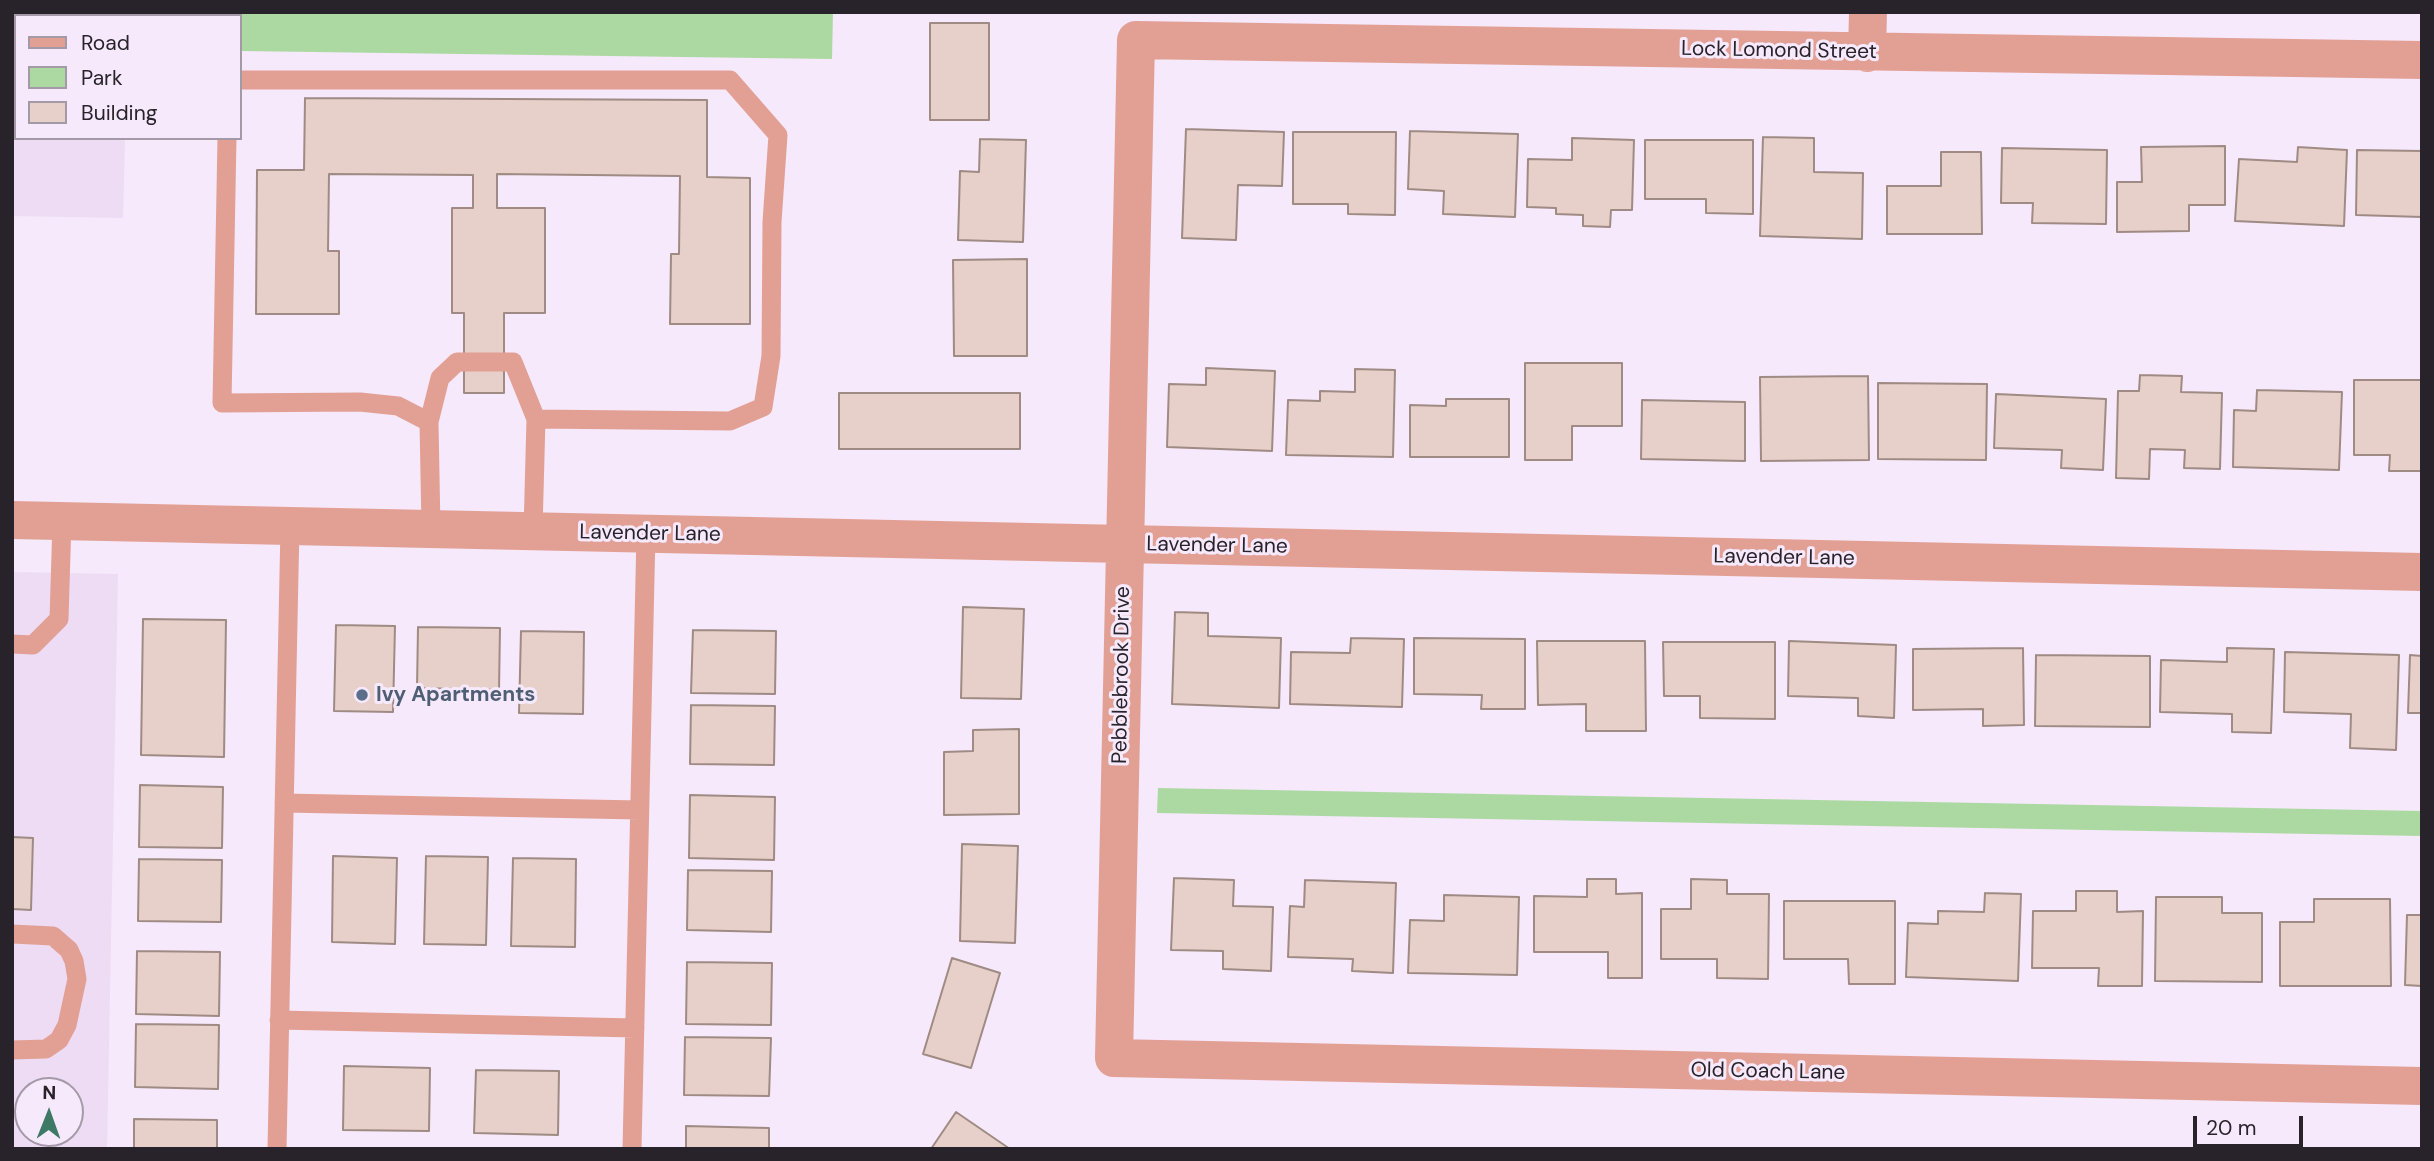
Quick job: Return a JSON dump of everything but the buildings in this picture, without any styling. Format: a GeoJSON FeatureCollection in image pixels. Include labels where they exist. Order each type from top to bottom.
{"type":"FeatureCollection","features":[{"type":"Feature","properties":{"kind":"street"},"geometry":{"type":"LineString","coordinates":[[1867,53],[1868,12]]}},
{"type":"Feature","properties":{"kind":"street","name":"Lock Lomond Street"},"geometry":{"type":"LineString","coordinates":[[1136,40],[2422,60]]}},
{"type":"Feature","properties":{"kind":"street","name":"Pebblebrook Drive"},"geometry":{"type":"LineString","coordinates":[[1114,1058],[1136,40]]}},
{"type":"Feature","properties":{"kind":"street","name":"Lavender Lane"},"geometry":{"type":"LineString","coordinates":[[12,520],[2422,572]]}},
{"type":"Feature","properties":{"kind":"street","name":"Old Coach Lane"},"geometry":{"type":"LineString","coordinates":[[1114,1058],[2422,1086]]}},
{"type":"Feature","properties":{"kind":"lane"},"geometry":{"type":"LineString","coordinates":[[242,80],[730,79],[778,135],[772,222],[771,356],[763,407],[730,421],[536,419]]}},
{"type":"Feature","properties":{"kind":"lane"},"geometry":{"type":"LineString","coordinates":[[227,140],[222,403],[360,402],[398,406],[429,422]]}},
{"type":"Feature","properties":{"kind":"lane"},"geometry":{"type":"LineString","coordinates":[[430,529],[429,422],[440,377],[457,362],[513,362],[536,419],[533,531]]}},
{"type":"Feature","properties":{"kind":"lane"},"geometry":{"type":"LineString","coordinates":[[12,644],[33,645],[59,619],[62,521]]}},
{"type":"Feature","properties":{"kind":"lane"},"geometry":{"type":"LineString","coordinates":[[277,1149],[290,526]]}},
{"type":"Feature","properties":{"kind":"lane"},"geometry":{"type":"LineString","coordinates":[[632,1149],[646,534]]}},
{"type":"Feature","properties":{"kind":"lane"},"geometry":{"type":"LineString","coordinates":[[284,803],[639,810]]}},
{"type":"Feature","properties":{"kind":"lane"},"geometry":{"type":"LineString","coordinates":[[12,934],[53,936],[69,950],[77,979],[67,1025],[59,1040],[46,1049],[12,1050]]}},
{"type":"Feature","properties":{"kind":"lane"},"geometry":{"type":"LineString","coordinates":[[279,1020],[635,1028]]}},
{"type":"Feature","properties":{"kind":"shaded area"},"geometry":{"type":"Polygon","coordinates":[[[14,49],[14,140],[125,140],[123,218],[12,216],[14,49]]]}},
{"type":"Feature","properties":{"kind":"shaded area"},"geometry":{"type":"Polygon","coordinates":[[[12,572],[118,574],[107,1149],[12,1149],[12,572]]]}},
{"type":"Feature","properties":{"kind":"green space"},"geometry":{"type":"Polygon","coordinates":[[[833,12],[832,59],[242,51],[242,14],[154,14],[833,12]]]}},
{"type":"Feature","properties":{"kind":"green space"},"geometry":{"type":"Polygon","coordinates":[[[1158,788],[2422,811],[2422,836],[1157,813],[1158,788]]]}},
{"type":"Feature","properties":{"kind":"place","name":"Ivy Apartments"},"geometry":{"type":"Point","coordinates":[362,695]}}]}
